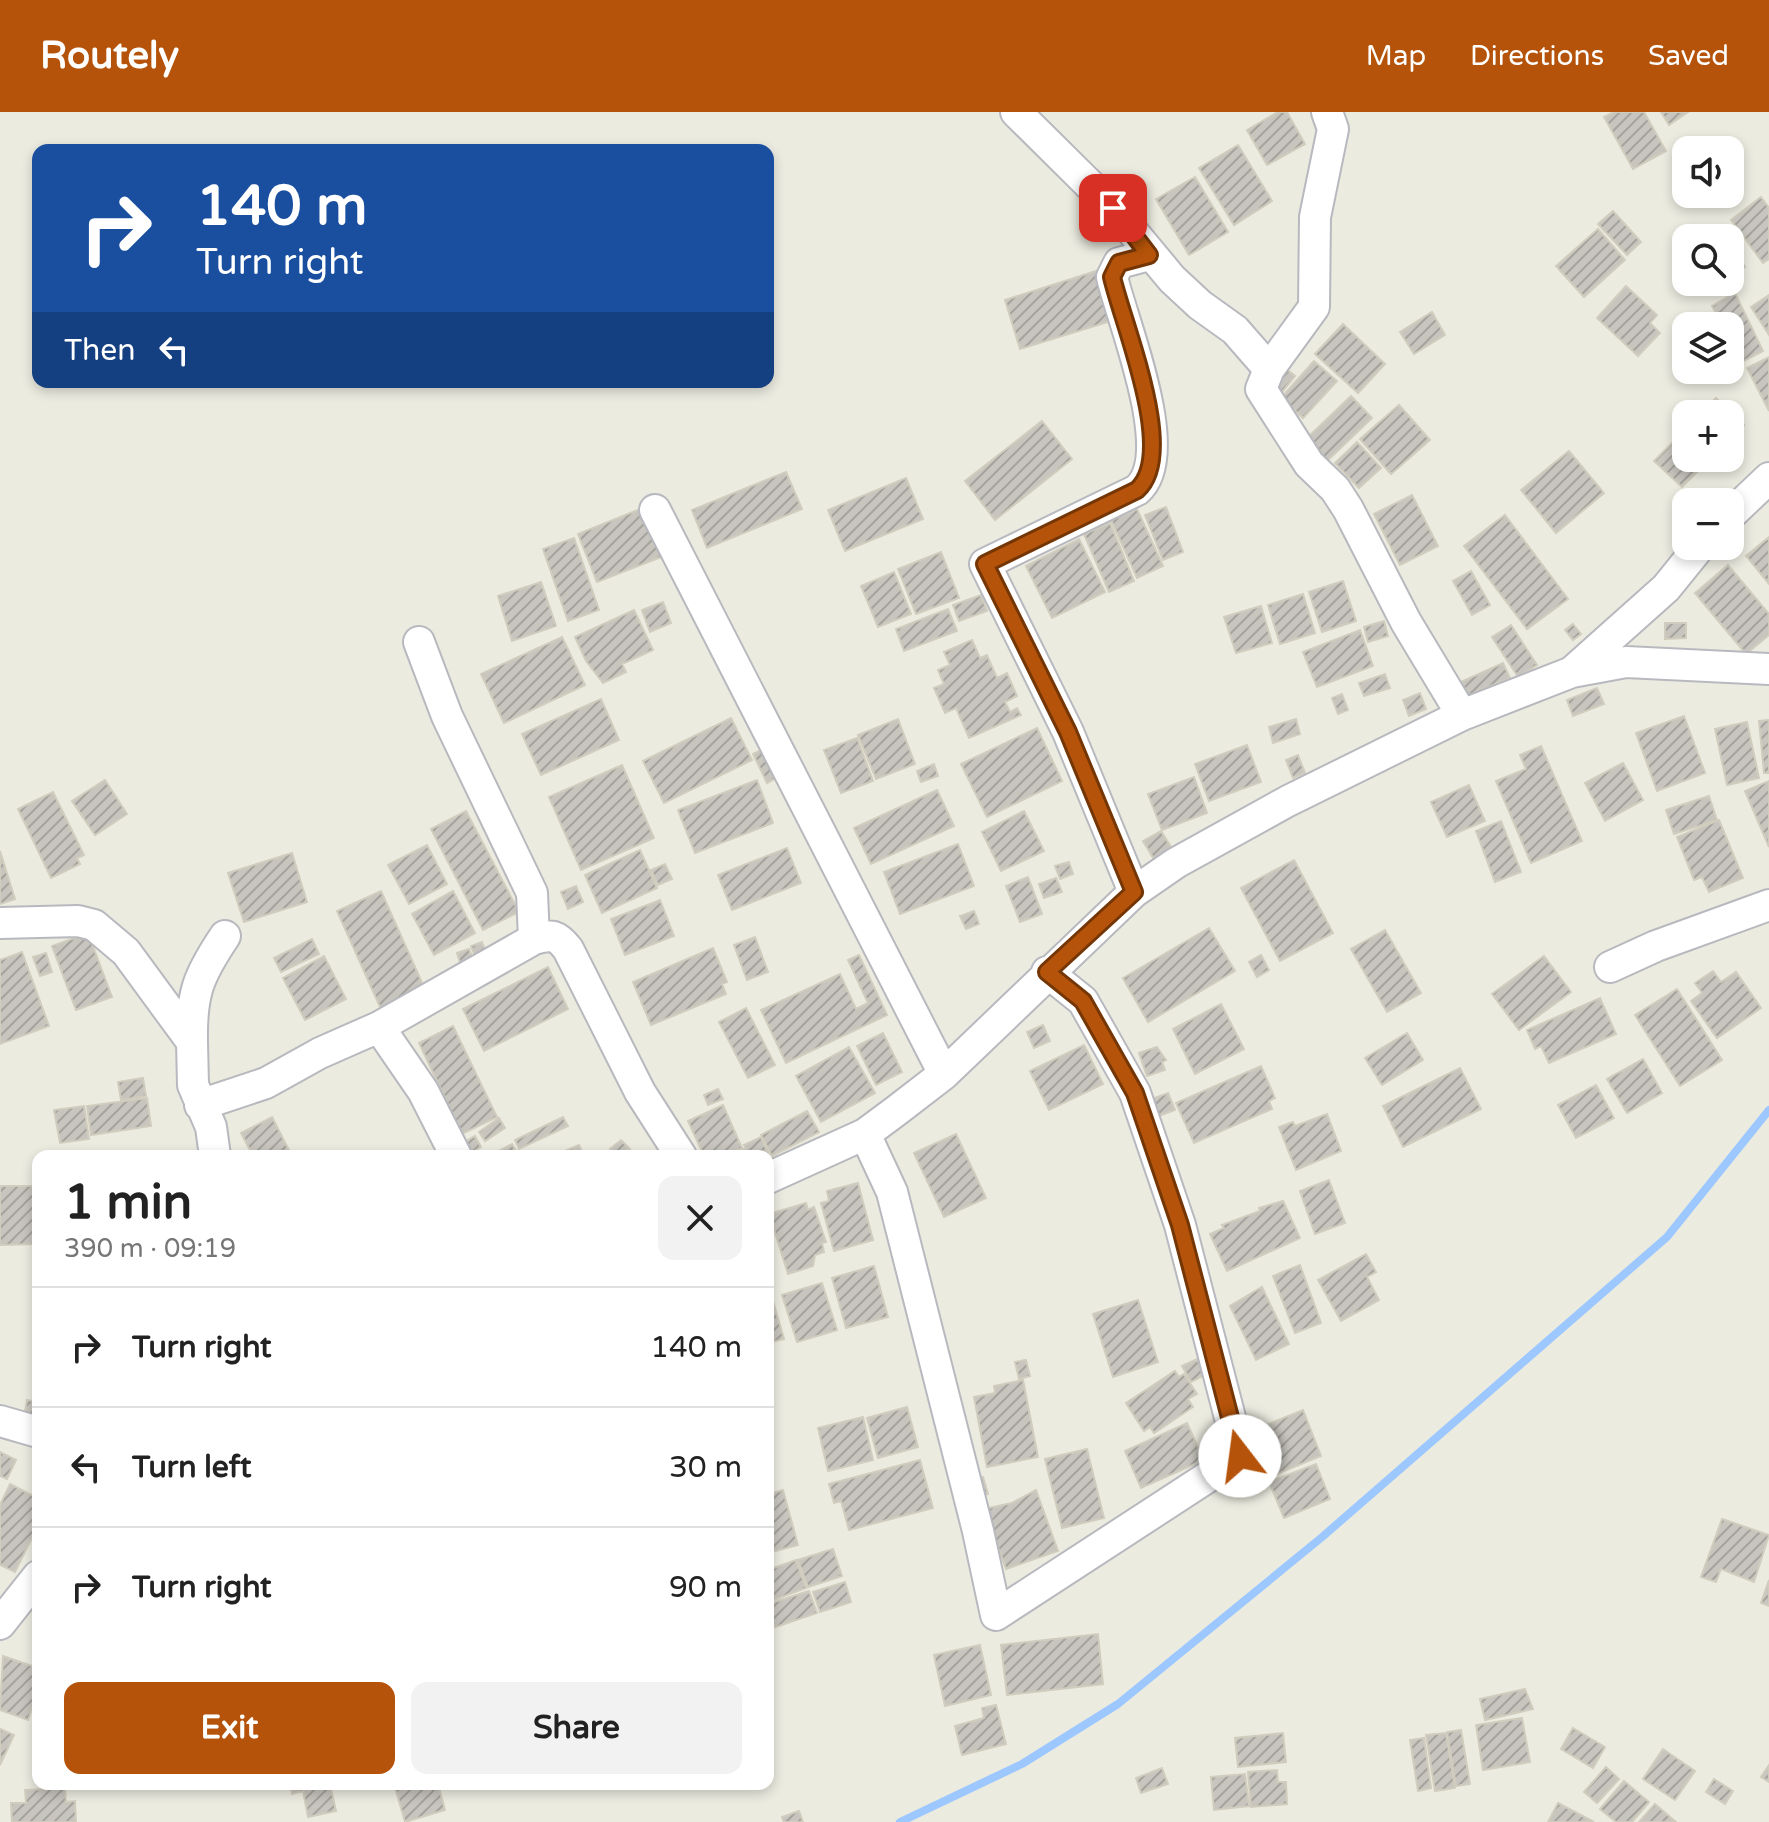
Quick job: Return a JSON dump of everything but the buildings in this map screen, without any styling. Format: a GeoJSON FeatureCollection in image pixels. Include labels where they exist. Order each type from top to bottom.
{"type":"FeatureCollection","features":[{"type":"Feature","properties":{"kind":"street"},"geometry":{"type":"LineString","coordinates":[[1016,112],[1113,208],[1149,255],[1200,305],[1235,330],[1269,369]]}},
{"type":"Feature","properties":{"kind":"street"},"geometry":{"type":"LineString","coordinates":[[1327,112],[1333,129],[1315,217],[1314,307],[1269,369],[1261,389],[1309,464],[1335,489],[1348,509],[1406,622],[1462,715]]}},
{"type":"Feature","properties":{"kind":"street"},"geometry":{"type":"LineString","coordinates":[[1134,892],[1068,732],[985,564],[1137,490],[1151,475],[1154,447],[1141,378],[1112,277],[1119,263],[1149,255]]}},
{"type":"Feature","properties":{"kind":"street"},"geometry":{"type":"LineString","coordinates":[[1744,502],[1769,478]]}},
{"type":"Feature","properties":{"kind":"street"},"geometry":{"type":"LineString","coordinates":[[655,510],[944,1074]]}},
{"type":"Feature","properties":{"kind":"street"},"geometry":{"type":"LineString","coordinates":[[1572,672],[1666,588],[1689,560]]}},
{"type":"Feature","properties":{"kind":"street"},"geometry":{"type":"LineString","coordinates":[[419,642],[447,716],[532,893],[534,939]]}},
{"type":"Feature","properties":{"kind":"street"},"geometry":{"type":"LineString","coordinates":[[774,1175],[865,1134],[944,1074],[1047,972],[1134,892],[1176,863],[1288,801],[1462,715],[1572,672],[1626,662],[1769,669]]}},
{"type":"Feature","properties":{"kind":"street"},"geometry":{"type":"LineString","coordinates":[[1610,967],[1656,946],[1769,905]]}},
{"type":"Feature","properties":{"kind":"street"},"geometry":{"type":"LineString","coordinates":[[0,923],[78,921],[94,925],[126,952],[192,1042]]}},
{"type":"Feature","properties":{"kind":"street"},"geometry":{"type":"LineString","coordinates":[[200,1105],[266,1083],[320,1053],[379,1027],[534,939],[556,935],[568,949],[640,1092],[677,1150]]}},
{"type":"Feature","properties":{"kind":"street"},"geometry":{"type":"LineString","coordinates":[[214,1150],[211,1127],[193,1085],[191,1004],[200,973],[225,936]]}},
{"type":"Feature","properties":{"kind":"street"},"geometry":{"type":"LineString","coordinates":[[865,1134],[892,1192],[996,1615],[1240,1456],[1180,1225],[1135,1093],[1083,1001],[1047,972]]}},
{"type":"Feature","properties":{"kind":"street"},"geometry":{"type":"LineString","coordinates":[[379,1027],[423,1091],[453,1150]]}},
{"type":"Feature","properties":{"kind":"street"},"geometry":{"type":"LineString","coordinates":[[0,1421],[32,1430]]}},
{"type":"Feature","properties":{"kind":"street"},"geometry":{"type":"LineString","coordinates":[[0,1624],[32,1584]]}},
{"type":"Feature","properties":{"kind":"waterway"},"geometry":{"type":"LineString","coordinates":[[900,1822],[1022,1764],[1118,1704],[1321,1538],[1667,1237],[1769,1110]]}},
{"type":"Feature","properties":{"kind":"route"},"geometry":{"type":"LineString","coordinates":[[1113,208],[1149,255],[1119,263],[1112,277],[1141,378],[1154,447],[1151,475],[1137,490],[985,564],[1068,732],[1117,844],[1121,864],[1134,892],[1047,972],[1083,1001],[1102,1029],[1135,1093],[1180,1225],[1240,1456]]}}]}
